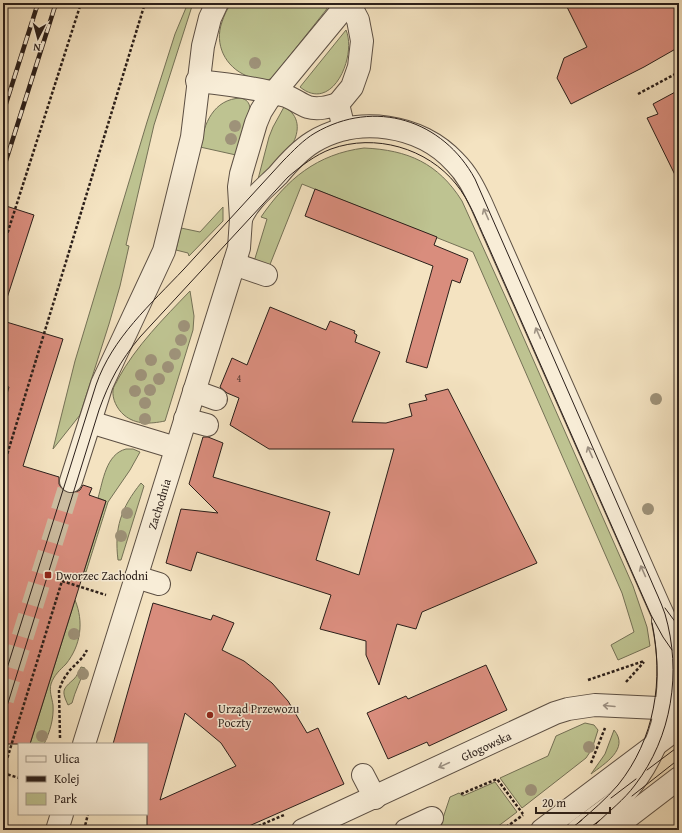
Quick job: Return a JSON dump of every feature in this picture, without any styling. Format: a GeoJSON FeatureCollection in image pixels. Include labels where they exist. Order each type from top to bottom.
{"type":"FeatureCollection","features":[{"type":"Feature","properties":{"kind":"street"},"geometry":{"type":"LineString","coordinates":[[71,481],[102,384],[164,252],[192,137],[197,81],[203,46],[210,18],[217,3]]}},
{"type":"Feature","properties":{"kind":"street"},"geometry":{"type":"LineString","coordinates":[[197,81],[245,86],[292,98],[308,107],[323,109],[338,104],[352,87],[359,67],[362,41],[358,20],[348,3]]}},
{"type":"Feature","properties":{"kind":"street","name":"Zachodnia"},"geometry":{"type":"LineString","coordinates":[[84,743],[239,248],[241,218],[239,187],[241,174],[256,123],[261,111],[274,93],[348,3]]}},
{"type":"Feature","properties":{"kind":"street"},"geometry":{"type":"LineString","coordinates":[[338,104],[344,129]]}},
{"type":"Feature","properties":{"kind":"street"},"geometry":{"type":"LineString","coordinates":[[241,218],[243,212],[253,200],[287,164],[307,146],[327,135],[344,129],[378,126],[410,132],[428,140],[442,149],[456,162],[467,176],[481,203],[658,606],[665,620],[679,640]]}},
{"type":"Feature","properties":{"kind":"street"},"geometry":{"type":"LineString","coordinates":[[234,264],[266,275]]}},
{"type":"Feature","properties":{"kind":"street"},"geometry":{"type":"LineString","coordinates":[[194,391],[216,399]]}},
{"type":"Feature","properties":{"kind":"street"},"geometry":{"type":"LineString","coordinates":[[185,419],[207,425]]}},
{"type":"Feature","properties":{"kind":"street"},"geometry":{"type":"LineString","coordinates":[[90,422],[176,448]]}},
{"type":"Feature","properties":{"kind":"street"},"geometry":{"type":"LineString","coordinates":[[136,577],[159,584]]}},
{"type":"Feature","properties":{"kind":"street"},"geometry":{"type":"LineString","coordinates":[[578,830],[621,797],[638,776],[655,744],[663,724],[673,709],[669,688],[669,658],[664,626],[658,606]]}},
{"type":"Feature","properties":{"kind":"street","name":"Głogowska"},"geometry":{"type":"LineString","coordinates":[[303,830],[555,713],[585,706],[673,709]]}},
{"type":"Feature","properties":{"kind":"street"},"geometry":{"type":"LineString","coordinates":[[542,830],[679,726]]}},
{"type":"Feature","properties":{"kind":"street"},"geometry":{"type":"LineString","coordinates":[[363,775],[374,798]]}},
{"type":"Feature","properties":{"kind":"street"},"geometry":{"type":"LineString","coordinates":[[611,830],[679,778]]}},
{"type":"Feature","properties":{"kind":"street"},"geometry":{"type":"LineString","coordinates":[[57,830],[62,815]]}},
{"type":"Feature","properties":{"kind":"street"},"geometry":{"type":"LineString","coordinates":[[406,830],[432,818]]}},
{"type":"Feature","properties":{"kind":"path"},"geometry":{"type":"LineString","coordinates":[[3,247],[81,3]]}},
{"type":"Feature","properties":{"kind":"path"},"geometry":{"type":"LineString","coordinates":[[3,468],[145,3]]}},
{"type":"Feature","properties":{"kind":"path"},"geometry":{"type":"LineString","coordinates":[[638,94],[679,72]]}},
{"type":"Feature","properties":{"kind":"path"},"geometry":{"type":"LineString","coordinates":[[18,778],[3,772],[62,581],[112,598]]}},
{"type":"Feature","properties":{"kind":"path"},"geometry":{"type":"LineString","coordinates":[[60,743],[59,690],[69,671],[83,657],[90,644]]}},
{"type":"Feature","properties":{"kind":"path"},"geometry":{"type":"LineString","coordinates":[[590,767],[624,684],[647,660]]}},
{"type":"Feature","properties":{"kind":"path"},"geometry":{"type":"LineString","coordinates":[[461,794],[497,779],[523,814]]}},
{"type":"Feature","properties":{"kind":"path"},"geometry":{"type":"LineString","coordinates":[[502,830],[529,810]]}},
{"type":"Feature","properties":{"kind":"green space"},"geometry":{"type":"Polygon","coordinates":[[[188,3],[193,3],[154,125],[126,245],[129,246],[120,286],[109,324],[80,415],[53,449],[75,361],[147,122],[175,34],[188,3]]]}},
{"type":"Feature","properties":{"kind":"green space"},"geometry":{"type":"Polygon","coordinates":[[[232,3],[330,3],[272,78],[268,80],[252,78],[239,72],[227,61],[223,54],[219,38],[220,30],[225,15],[232,3]]]}},
{"type":"Feature","properties":{"kind":"green space"},"geometry":{"type":"Polygon","coordinates":[[[346,30],[349,41],[348,53],[340,78],[332,87],[323,93],[312,93],[300,87],[346,30]]]}},
{"type":"Feature","properties":{"kind":"green space"},"geometry":{"type":"Polygon","coordinates":[[[241,98],[249,104],[250,108],[236,155],[200,147],[207,122],[217,108],[231,99],[241,98]]]}},
{"type":"Feature","properties":{"kind":"green space"},"geometry":{"type":"Polygon","coordinates":[[[284,107],[293,114],[296,119],[297,129],[295,140],[257,183],[269,137],[284,107]]]}},
{"type":"Feature","properties":{"kind":"green space"},"geometry":{"type":"Polygon","coordinates":[[[364,148],[394,152],[420,161],[443,177],[462,201],[633,586],[647,627],[650,646],[618,660],[611,645],[634,632],[622,593],[473,252],[302,184],[269,267],[253,265],[267,219],[261,217],[281,191],[305,170],[318,162],[347,151],[364,148]]]}},
{"type":"Feature","properties":{"kind":"green space"},"geometry":{"type":"Polygon","coordinates":[[[223,207],[223,221],[189,256],[188,253],[176,250],[181,228],[200,232],[223,207]]]}},
{"type":"Feature","properties":{"kind":"green space"},"geometry":{"type":"Polygon","coordinates":[[[190,291],[194,316],[193,330],[165,421],[143,423],[133,421],[121,413],[117,407],[113,397],[114,387],[133,355],[190,291]]]}},
{"type":"Feature","properties":{"kind":"green space"},"geometry":{"type":"Polygon","coordinates":[[[126,449],[133,449],[140,452],[130,470],[108,502],[86,572],[84,571],[106,501],[98,498],[106,469],[114,456],[126,449]]]}},
{"type":"Feature","properties":{"kind":"green space"},"geometry":{"type":"Polygon","coordinates":[[[141,483],[144,486],[121,560],[118,560],[117,538],[120,519],[128,501],[141,483]]]}},
{"type":"Feature","properties":{"kind":"green space"},"geometry":{"type":"Polygon","coordinates":[[[75,600],[80,617],[80,633],[78,641],[71,657],[55,675],[51,684],[50,689],[53,715],[44,743],[30,743],[75,600]]]}},
{"type":"Feature","properties":{"kind":"green space"},"geometry":{"type":"Polygon","coordinates":[[[81,667],[85,668],[72,703],[68,705],[64,696],[64,690],[74,679],[81,667]]]}},
{"type":"Feature","properties":{"kind":"green space"},"geometry":{"type":"Polygon","coordinates":[[[585,723],[594,725],[598,730],[592,749],[586,758],[522,808],[500,778],[548,756],[556,736],[585,723]]]}},
{"type":"Feature","properties":{"kind":"green space"},"geometry":{"type":"Polygon","coordinates":[[[614,730],[618,737],[619,743],[617,750],[608,761],[591,774],[605,754],[614,730]]]}},
{"type":"Feature","properties":{"kind":"green space"},"geometry":{"type":"Polygon","coordinates":[[[495,782],[517,812],[493,830],[439,830],[450,797],[459,793],[463,796],[495,782]]]}},
{"type":"Feature","properties":{"kind":"building"},"geometry":{"type":"Polygon","coordinates":[[[565,3],[679,3],[679,47],[644,67],[571,104],[557,78],[564,58],[587,47],[565,3]]]}},
{"type":"Feature","properties":{"kind":"building"},"geometry":{"type":"Polygon","coordinates":[[[679,90],[679,183],[647,118],[658,114],[653,104],[679,90]]]}},
{"type":"Feature","properties":{"kind":"building"},"geometry":{"type":"Polygon","coordinates":[[[315,189],[437,237],[434,245],[468,259],[460,283],[452,280],[427,368],[406,362],[433,266],[305,216],[315,189]]]}},
{"type":"Feature","properties":{"kind":"building"},"geometry":{"type":"Polygon","coordinates":[[[3,205],[34,215],[7,298],[3,297],[3,205]]]}},
{"type":"Feature","properties":{"kind":"building"},"geometry":{"type":"Polygon","coordinates":[[[270,307],[326,330],[330,321],[355,331],[354,333],[357,335],[355,342],[380,352],[352,422],[386,423],[412,416],[409,404],[427,400],[425,395],[448,389],[537,563],[422,612],[416,629],[397,624],[379,685],[366,655],[366,641],[320,629],[331,595],[197,552],[191,571],[166,563],[181,509],[218,513],[189,484],[203,437],[208,437],[223,443],[213,477],[330,512],[316,560],[359,575],[394,449],[269,449],[230,425],[239,398],[227,393],[220,387],[232,358],[247,365],[270,307]]]}},
{"type":"Feature","properties":{"kind":"building"},"geometry":{"type":"Polygon","coordinates":[[[3,321],[63,339],[23,466],[59,477],[59,484],[67,493],[74,493],[80,490],[83,485],[92,488],[89,495],[106,501],[30,743],[18,744],[3,744],[3,408],[9,387],[3,386],[3,321]]]}},
{"type":"Feature","properties":{"kind":"building","name":"Urząd Przewozu Poczty"},"geometry":{"type":"Polygon","coordinates":[[[153,603],[211,620],[213,615],[234,623],[222,650],[244,661],[272,683],[288,701],[307,733],[318,728],[344,784],[240,830],[147,830],[148,743],[113,743],[153,603]],[[185,713],[160,800],[236,766],[221,743],[185,713]]]}},
{"type":"Feature","properties":{"kind":"building"},"geometry":{"type":"Polygon","coordinates":[[[486,665],[507,710],[429,746],[427,742],[388,759],[367,713],[406,696],[408,699],[486,665]]]}},
{"type":"Feature","properties":{"kind":"tunnel"},"geometry":{"type":"LineString","coordinates":[[3,700],[71,481]]}},
{"type":"Feature","properties":{"kind":"tram line"},"geometry":{"type":"LineString","coordinates":[[3,681],[96,385],[103,368],[122,337],[134,322],[283,161],[306,139],[315,133],[338,123],[361,117],[384,117],[406,121],[426,129],[445,142],[461,159],[475,179],[665,614],[673,658],[673,681],[665,725],[658,746],[648,766],[635,785],[621,801],[596,824]]}},
{"type":"Feature","properties":{"kind":"tram line"},"geometry":{"type":"LineString","coordinates":[[3,719],[99,410],[111,381],[121,363],[140,337],[288,177],[319,154],[348,144],[382,144],[399,147],[415,153],[430,161],[444,172],[456,184],[465,197],[486,241],[651,615],[672,650]]}},
{"type":"Feature","properties":{"kind":"tram line"},"geometry":{"type":"LineString","coordinates":[[665,608],[679,627]]}},
{"type":"Feature","properties":{"kind":"tram line"},"geometry":{"type":"LineString","coordinates":[[578,823],[604,800],[618,785],[631,767],[641,748],[648,729],[656,687],[656,644],[652,623]]}},
{"type":"Feature","properties":{"kind":"tram line"},"geometry":{"type":"LineString","coordinates":[[647,770],[679,746]]}},
{"type":"Feature","properties":{"kind":"tram line"},"geometry":{"type":"LineString","coordinates":[[632,796],[679,759]]}},
{"type":"Feature","properties":{"kind":"tram line"},"geometry":{"type":"LineString","coordinates":[[611,798],[636,779]]}},
{"type":"Feature","properties":{"kind":"tram line"},"geometry":{"type":"LineString","coordinates":[[569,830],[582,820]]}},
{"type":"Feature","properties":{"kind":"tram line"},"geometry":{"type":"LineString","coordinates":[[587,830],[600,820]]}},
{"type":"Feature","properties":{"kind":"railway"},"geometry":{"type":"LineString","coordinates":[[3,113],[38,3]]}},
{"type":"Feature","properties":{"kind":"railway"},"geometry":{"type":"LineString","coordinates":[[3,170],[56,3]]}},
{"type":"Feature","properties":{"kind":"place","name":"Dworzec Zachodni"},"geometry":{"type":"Point","coordinates":[48,575]}},
{"type":"Feature","properties":{"kind":"place","name":"Urząd Przewozu Poczty"},"geometry":{"type":"Point","coordinates":[210,715]}}]}
